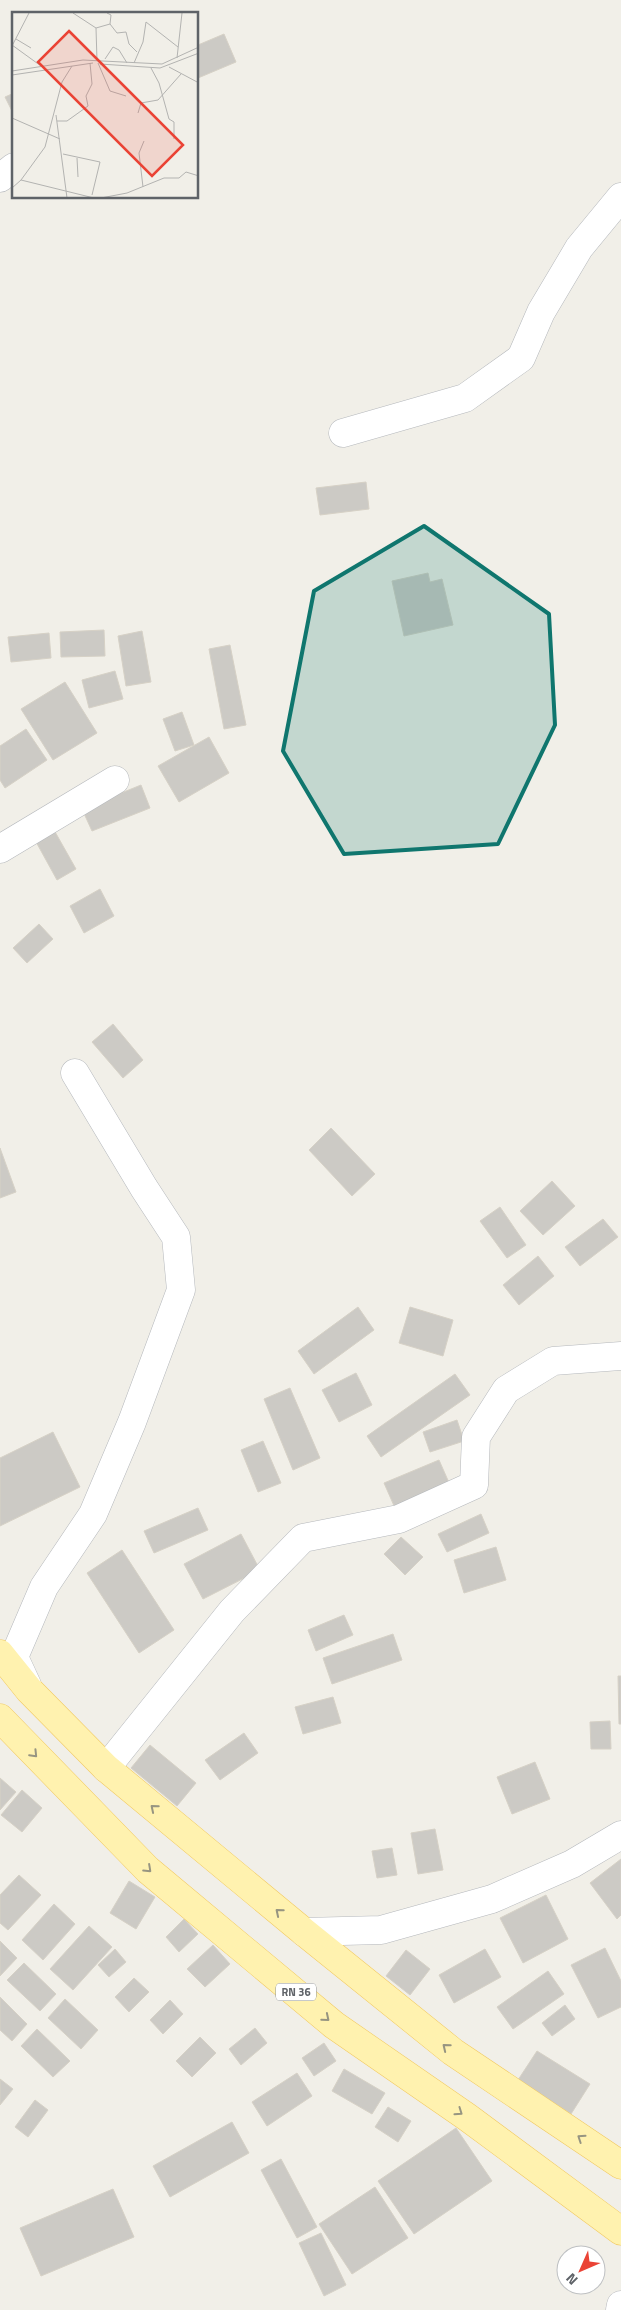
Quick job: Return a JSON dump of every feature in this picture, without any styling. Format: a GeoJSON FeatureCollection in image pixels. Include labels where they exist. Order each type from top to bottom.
{"type":"FeatureCollection","features":[{"type":"Feature","properties":{"kind":"main road"},"geometry":{"type":"LineString","coordinates":[[0,1654],[29,1690],[106,1768],[304,1932],[453,2052],[621,2165]]}},
{"type":"Feature","properties":{"kind":"main road","name":"RN 36"},"geometry":{"type":"LineString","coordinates":[[2,1728],[148,1870],[334,2025],[467,2117],[621,2232]]}},
{"type":"Feature","properties":{"kind":"street"},"geometry":{"type":"LineString","coordinates":[[0,178],[12,169]]}},
{"type":"Feature","properties":{"kind":"street"},"geometry":{"type":"LineString","coordinates":[[344,433],[465,398],[520,358],[541,312],[579,248],[621,197]]}},
{"type":"Feature","properties":{"kind":"street"},"geometry":{"type":"LineString","coordinates":[[0,849],[116,780]]}},
{"type":"Feature","properties":{"kind":"street"},"geometry":{"type":"LineString","coordinates":[[29,1690],[14,1657],[44,1587],[93,1514],[132,1422],[181,1290],[176,1237],[144,1188],[75,1073]]}},
{"type":"Feature","properties":{"kind":"street"},"geometry":{"type":"LineString","coordinates":[[106,1768],[232,1611],[303,1538],[399,1519],[474,1486],[476,1438],[506,1390],[553,1361],[621,1356]]}},
{"type":"Feature","properties":{"kind":"street"},"geometry":{"type":"LineString","coordinates":[[304,1932],[381,1930],[492,1899],[572,1864],[621,1836]]}},
{"type":"Feature","properties":{"kind":"street"},"geometry":{"type":"LineString","coordinates":[[620,2310],[621,2305]]}},
{"type":"Feature","properties":{"kind":"highlighted area"},"geometry":{"type":"Polygon","coordinates":[[[424,526],[549,614],[555,725],[498,844],[344,854],[283,751],[314,591],[424,526]]]}},
{"type":"Feature","properties":{"kind":"building"},"geometry":{"type":"Polygon","coordinates":[[[224,34],[236,62],[199,78],[199,45],[224,34]]]}},
{"type":"Feature","properties":{"kind":"building"},"geometry":{"type":"Polygon","coordinates":[[[12,94],[12,111],[5,97],[12,94]]]}},
{"type":"Feature","properties":{"kind":"building"},"geometry":{"type":"Polygon","coordinates":[[[366,482],[369,509],[320,515],[316,488],[366,482]]]}},
{"type":"Feature","properties":{"kind":"building"},"geometry":{"type":"Polygon","coordinates":[[[428,573],[430,582],[442,579],[453,625],[404,636],[392,581],[428,573]]]}},
{"type":"Feature","properties":{"kind":"building"},"geometry":{"type":"Polygon","coordinates":[[[104,630],[105,656],[61,657],[60,632],[104,630]]]}},
{"type":"Feature","properties":{"kind":"building"},"geometry":{"type":"Polygon","coordinates":[[[142,631],[151,682],[126,686],[118,636],[142,631]]]}},
{"type":"Feature","properties":{"kind":"building"},"geometry":{"type":"Polygon","coordinates":[[[49,633],[51,658],[11,662],[8,637],[49,633]]]}},
{"type":"Feature","properties":{"kind":"building"},"geometry":{"type":"Polygon","coordinates":[[[230,645],[246,725],[224,729],[209,649],[230,645]]]}},
{"type":"Feature","properties":{"kind":"building"},"geometry":{"type":"Polygon","coordinates":[[[115,671],[123,699],[89,708],[82,680],[115,671]]]}},
{"type":"Feature","properties":{"kind":"building"},"geometry":{"type":"Polygon","coordinates":[[[65,682],[97,733],[53,760],[21,709],[65,682]]]}},
{"type":"Feature","properties":{"kind":"building"},"geometry":{"type":"Polygon","coordinates":[[[182,712],[194,745],[175,751],[163,719],[182,712]]]}},
{"type":"Feature","properties":{"kind":"building"},"geometry":{"type":"Polygon","coordinates":[[[26,729],[47,760],[5,788],[0,780],[0,746],[26,729]]]}},
{"type":"Feature","properties":{"kind":"building"},"geometry":{"type":"Polygon","coordinates":[[[209,737],[229,773],[179,802],[158,766],[209,737]]]}},
{"type":"Feature","properties":{"kind":"building"},"geometry":{"type":"Polygon","coordinates":[[[141,785],[150,808],[92,831],[82,809],[141,785]]]}},
{"type":"Feature","properties":{"kind":"building"},"geometry":{"type":"Polygon","coordinates":[[[54,830],[76,869],[57,880],[35,840],[54,830]]]}},
{"type":"Feature","properties":{"kind":"building"},"geometry":{"type":"Polygon","coordinates":[[[100,889],[114,916],[84,933],[70,906],[100,889]]]}},
{"type":"Feature","properties":{"kind":"building"},"geometry":{"type":"Polygon","coordinates":[[[39,924],[53,939],[27,963],[13,948],[39,924]]]}},
{"type":"Feature","properties":{"kind":"building"},"geometry":{"type":"Polygon","coordinates":[[[113,1024],[143,1060],[123,1078],[92,1042],[113,1024]]]}},
{"type":"Feature","properties":{"kind":"building"},"geometry":{"type":"Polygon","coordinates":[[[331,1128],[375,1174],[352,1196],[309,1150],[331,1128]]]}},
{"type":"Feature","properties":{"kind":"building"},"geometry":{"type":"Polygon","coordinates":[[[0,1148],[16,1192],[0,1198],[0,1148]]]}},
{"type":"Feature","properties":{"kind":"building"},"geometry":{"type":"Polygon","coordinates":[[[552,1181],[575,1206],[543,1235],[520,1211],[552,1181]]]}},
{"type":"Feature","properties":{"kind":"building"},"geometry":{"type":"Polygon","coordinates":[[[500,1207],[526,1245],[507,1258],[480,1221],[500,1207]]]}},
{"type":"Feature","properties":{"kind":"building"},"geometry":{"type":"Polygon","coordinates":[[[603,1219],[618,1237],[580,1266],[565,1247],[603,1219]]]}},
{"type":"Feature","properties":{"kind":"building"},"geometry":{"type":"Polygon","coordinates":[[[538,1256],[554,1276],[519,1305],[503,1285],[538,1256]]]}},
{"type":"Feature","properties":{"kind":"building"},"geometry":{"type":"Polygon","coordinates":[[[358,1307],[374,1330],[314,1374],[298,1351],[358,1307]]]}},
{"type":"Feature","properties":{"kind":"building"},"geometry":{"type":"Polygon","coordinates":[[[410,1307],[453,1320],[443,1356],[399,1343],[410,1307]]]}},
{"type":"Feature","properties":{"kind":"building"},"geometry":{"type":"Polygon","coordinates":[[[356,1373],[372,1405],[339,1422],[322,1390],[356,1373]]]}},
{"type":"Feature","properties":{"kind":"building"},"geometry":{"type":"Polygon","coordinates":[[[455,1374],[470,1395],[381,1457],[367,1436],[455,1374]]]}},
{"type":"Feature","properties":{"kind":"building"},"geometry":{"type":"Polygon","coordinates":[[[290,1388],[320,1458],[293,1470],[264,1399],[290,1388]]]}},
{"type":"Feature","properties":{"kind":"building"},"geometry":{"type":"Polygon","coordinates":[[[457,1420],[464,1441],[430,1452],[423,1432],[457,1420]]]}},
{"type":"Feature","properties":{"kind":"building"},"geometry":{"type":"Polygon","coordinates":[[[53,1432],[80,1487],[0,1526],[0,1458],[53,1432]]]}},
{"type":"Feature","properties":{"kind":"building"},"geometry":{"type":"Polygon","coordinates":[[[263,1441],[281,1483],[258,1492],[241,1450],[263,1441]]]}},
{"type":"Feature","properties":{"kind":"building"},"geometry":{"type":"Polygon","coordinates":[[[439,1460],[450,1485],[395,1508],[384,1483],[439,1460]]]}},
{"type":"Feature","properties":{"kind":"building"},"geometry":{"type":"Polygon","coordinates":[[[198,1508],[208,1530],[154,1553],[144,1531],[198,1508]]]}},
{"type":"Feature","properties":{"kind":"building"},"geometry":{"type":"Polygon","coordinates":[[[481,1514],[489,1533],[447,1552],[438,1534],[481,1514]]]}},
{"type":"Feature","properties":{"kind":"building"},"geometry":{"type":"Polygon","coordinates":[[[241,1534],[260,1570],[203,1599],[184,1564],[241,1534]]]}},
{"type":"Feature","properties":{"kind":"building"},"geometry":{"type":"Polygon","coordinates":[[[401,1537],[423,1557],[405,1575],[384,1554],[401,1537]]]}},
{"type":"Feature","properties":{"kind":"building"},"geometry":{"type":"Polygon","coordinates":[[[496,1547],[506,1580],[464,1593],[454,1560],[496,1547]]]}},
{"type":"Feature","properties":{"kind":"building"},"geometry":{"type":"Polygon","coordinates":[[[122,1550],[174,1630],[139,1653],[87,1573],[122,1550]]]}},
{"type":"Feature","properties":{"kind":"building"},"geometry":{"type":"Polygon","coordinates":[[[344,1615],[353,1635],[316,1651],[308,1630],[344,1615]]]}},
{"type":"Feature","properties":{"kind":"building"},"geometry":{"type":"Polygon","coordinates":[[[393,1634],[402,1660],[332,1684],[323,1658],[393,1634]]]}},
{"type":"Feature","properties":{"kind":"building"},"geometry":{"type":"Polygon","coordinates":[[[618,1676],[621,1676],[621,1724],[619,1724],[618,1676]]]}},
{"type":"Feature","properties":{"kind":"building"},"geometry":{"type":"Polygon","coordinates":[[[333,1697],[341,1723],[303,1734],[295,1707],[333,1697]]]}},
{"type":"Feature","properties":{"kind":"building"},"geometry":{"type":"Polygon","coordinates":[[[610,1721],[611,1749],[591,1749],[590,1722],[610,1721]]]}},
{"type":"Feature","properties":{"kind":"building"},"geometry":{"type":"Polygon","coordinates":[[[244,1733],[258,1753],[220,1780],[205,1760],[244,1733]]]}},
{"type":"Feature","properties":{"kind":"building"},"geometry":{"type":"Polygon","coordinates":[[[150,1745],[196,1783],[177,1806],[131,1768],[150,1745]]]}},
{"type":"Feature","properties":{"kind":"building"},"geometry":{"type":"Polygon","coordinates":[[[535,1762],[550,1799],[512,1814],[497,1777],[535,1762]]]}},
{"type":"Feature","properties":{"kind":"building"},"geometry":{"type":"Polygon","coordinates":[[[0,1778],[16,1792],[0,1810],[0,1778]]]}},
{"type":"Feature","properties":{"kind":"building"},"geometry":{"type":"Polygon","coordinates":[[[22,1790],[42,1808],[22,1832],[1,1815],[22,1790]]]}},
{"type":"Feature","properties":{"kind":"building"},"geometry":{"type":"Polygon","coordinates":[[[435,1829],[443,1870],[418,1874],[411,1833],[435,1829]]]}},
{"type":"Feature","properties":{"kind":"building"},"geometry":{"type":"Polygon","coordinates":[[[392,1848],[397,1875],[377,1878],[372,1851],[392,1848]]]}},
{"type":"Feature","properties":{"kind":"building"},"geometry":{"type":"Polygon","coordinates":[[[621,1859],[621,1915],[617,1919],[590,1883],[621,1859]]]}},
{"type":"Feature","properties":{"kind":"building"},"geometry":{"type":"Polygon","coordinates":[[[19,1875],[41,1895],[8,1930],[0,1923],[0,1895],[19,1875]]]}},
{"type":"Feature","properties":{"kind":"building"},"geometry":{"type":"Polygon","coordinates":[[[129,1881],[155,1897],[136,1929],[110,1913],[129,1881]]]}},
{"type":"Feature","properties":{"kind":"building"},"geometry":{"type":"Polygon","coordinates":[[[546,1895],[568,1939],[523,1963],[500,1918],[546,1895]]]}},
{"type":"Feature","properties":{"kind":"building"},"geometry":{"type":"Polygon","coordinates":[[[54,1904],[75,1924],[43,1960],[22,1940],[54,1904]]]}},
{"type":"Feature","properties":{"kind":"building"},"geometry":{"type":"Polygon","coordinates":[[[184,1919],[198,1934],[179,1952],[166,1937],[184,1919]]]}},
{"type":"Feature","properties":{"kind":"building"},"geometry":{"type":"Polygon","coordinates":[[[89,1926],[112,1947],[73,1990],[50,1969],[89,1926]]]}},
{"type":"Feature","properties":{"kind":"building"},"geometry":{"type":"Polygon","coordinates":[[[0,1941],[17,1958],[0,1976],[0,1941]]]}},
{"type":"Feature","properties":{"kind":"building"},"geometry":{"type":"Polygon","coordinates":[[[213,1945],[230,1964],[205,1987],[187,1969],[213,1945]]]}},
{"type":"Feature","properties":{"kind":"building"},"geometry":{"type":"Polygon","coordinates":[[[605,1948],[621,1981],[621,2007],[598,2018],[571,1965],[605,1948]]]}},
{"type":"Feature","properties":{"kind":"building"},"geometry":{"type":"Polygon","coordinates":[[[115,1949],[126,1962],[109,1977],[98,1965],[115,1949]]]}},
{"type":"Feature","properties":{"kind":"building"},"geometry":{"type":"Polygon","coordinates":[[[485,1949],[501,1977],[454,2003],[439,1975],[485,1949]]]}},
{"type":"Feature","properties":{"kind":"building"},"geometry":{"type":"Polygon","coordinates":[[[406,1950],[430,1969],[410,1995],[386,1976],[406,1950]]]}},
{"type":"Feature","properties":{"kind":"building"},"geometry":{"type":"Polygon","coordinates":[[[24,1963],[56,1994],[40,2011],[7,1980],[24,1963]]]}},
{"type":"Feature","properties":{"kind":"building"},"geometry":{"type":"Polygon","coordinates":[[[548,1971],[564,1994],[513,2029],[497,2007],[548,1971]]]}},
{"type":"Feature","properties":{"kind":"building"},"geometry":{"type":"Polygon","coordinates":[[[134,1978],[149,1992],[129,2012],[115,1997],[134,1978]]]}},
{"type":"Feature","properties":{"kind":"building"},"geometry":{"type":"Polygon","coordinates":[[[0,1997],[27,2024],[12,2041],[0,2030],[0,1997]]]}},
{"type":"Feature","properties":{"kind":"building"},"geometry":{"type":"Polygon","coordinates":[[[65,1999],[98,2030],[81,2049],[48,2018],[65,1999]]]}},
{"type":"Feature","properties":{"kind":"building"},"geometry":{"type":"Polygon","coordinates":[[[170,2000],[183,2014],[163,2034],[150,2020],[170,2000]]]}},
{"type":"Feature","properties":{"kind":"building"},"geometry":{"type":"Polygon","coordinates":[[[565,2005],[575,2019],[552,2036],[542,2023],[565,2005]]]}},
{"type":"Feature","properties":{"kind":"building"},"geometry":{"type":"Polygon","coordinates":[[[255,2028],[267,2043],[241,2065],[229,2049],[255,2028]]]}},
{"type":"Feature","properties":{"kind":"building"},"geometry":{"type":"Polygon","coordinates":[[[37,2029],[70,2061],[53,2077],[21,2046],[37,2029]]]}},
{"type":"Feature","properties":{"kind":"building"},"geometry":{"type":"Polygon","coordinates":[[[200,2037],[216,2053],[192,2077],[176,2061],[200,2037]]]}},
{"type":"Feature","properties":{"kind":"building"},"geometry":{"type":"Polygon","coordinates":[[[324,2043],[336,2061],[314,2076],[302,2058],[324,2043]]]}},
{"type":"Feature","properties":{"kind":"building"},"geometry":{"type":"Polygon","coordinates":[[[537,2051],[590,2084],[571,2114],[518,2080],[537,2051]]]}},
{"type":"Feature","properties":{"kind":"building"},"geometry":{"type":"Polygon","coordinates":[[[344,2069],[385,2093],[372,2114],[332,2091],[344,2069]]]}},
{"type":"Feature","properties":{"kind":"building"},"geometry":{"type":"Polygon","coordinates":[[[297,2073],[312,2096],[267,2126],[252,2102],[297,2073]]]}},
{"type":"Feature","properties":{"kind":"building"},"geometry":{"type":"Polygon","coordinates":[[[0,2079],[13,2089],[0,2105],[0,2079]]]}},
{"type":"Feature","properties":{"kind":"building"},"geometry":{"type":"Polygon","coordinates":[[[35,2100],[48,2110],[28,2137],[15,2127],[35,2100]]]}},
{"type":"Feature","properties":{"kind":"building"},"geometry":{"type":"Polygon","coordinates":[[[388,2107],[411,2121],[398,2142],[375,2127],[388,2107]]]}},
{"type":"Feature","properties":{"kind":"building"},"geometry":{"type":"Polygon","coordinates":[[[232,2122],[249,2153],[170,2197],[153,2166],[232,2122]]]}},
{"type":"Feature","properties":{"kind":"building"},"geometry":{"type":"Polygon","coordinates":[[[456,2128],[492,2181],[414,2234],[378,2181],[456,2128]]]}},
{"type":"Feature","properties":{"kind":"building"},"geometry":{"type":"Polygon","coordinates":[[[281,2159],[317,2227],[297,2238],[261,2170],[281,2159]]]}},
{"type":"Feature","properties":{"kind":"building"},"geometry":{"type":"Polygon","coordinates":[[[375,2187],[408,2238],[352,2274],[319,2224],[375,2187]]]}},
{"type":"Feature","properties":{"kind":"building"},"geometry":{"type":"Polygon","coordinates":[[[113,2189],[134,2237],[41,2276],[20,2228],[113,2189]]]}},
{"type":"Feature","properties":{"kind":"building"},"geometry":{"type":"Polygon","coordinates":[[[321,2233],[346,2285],[324,2296],[299,2243],[321,2233]]]}}]}
